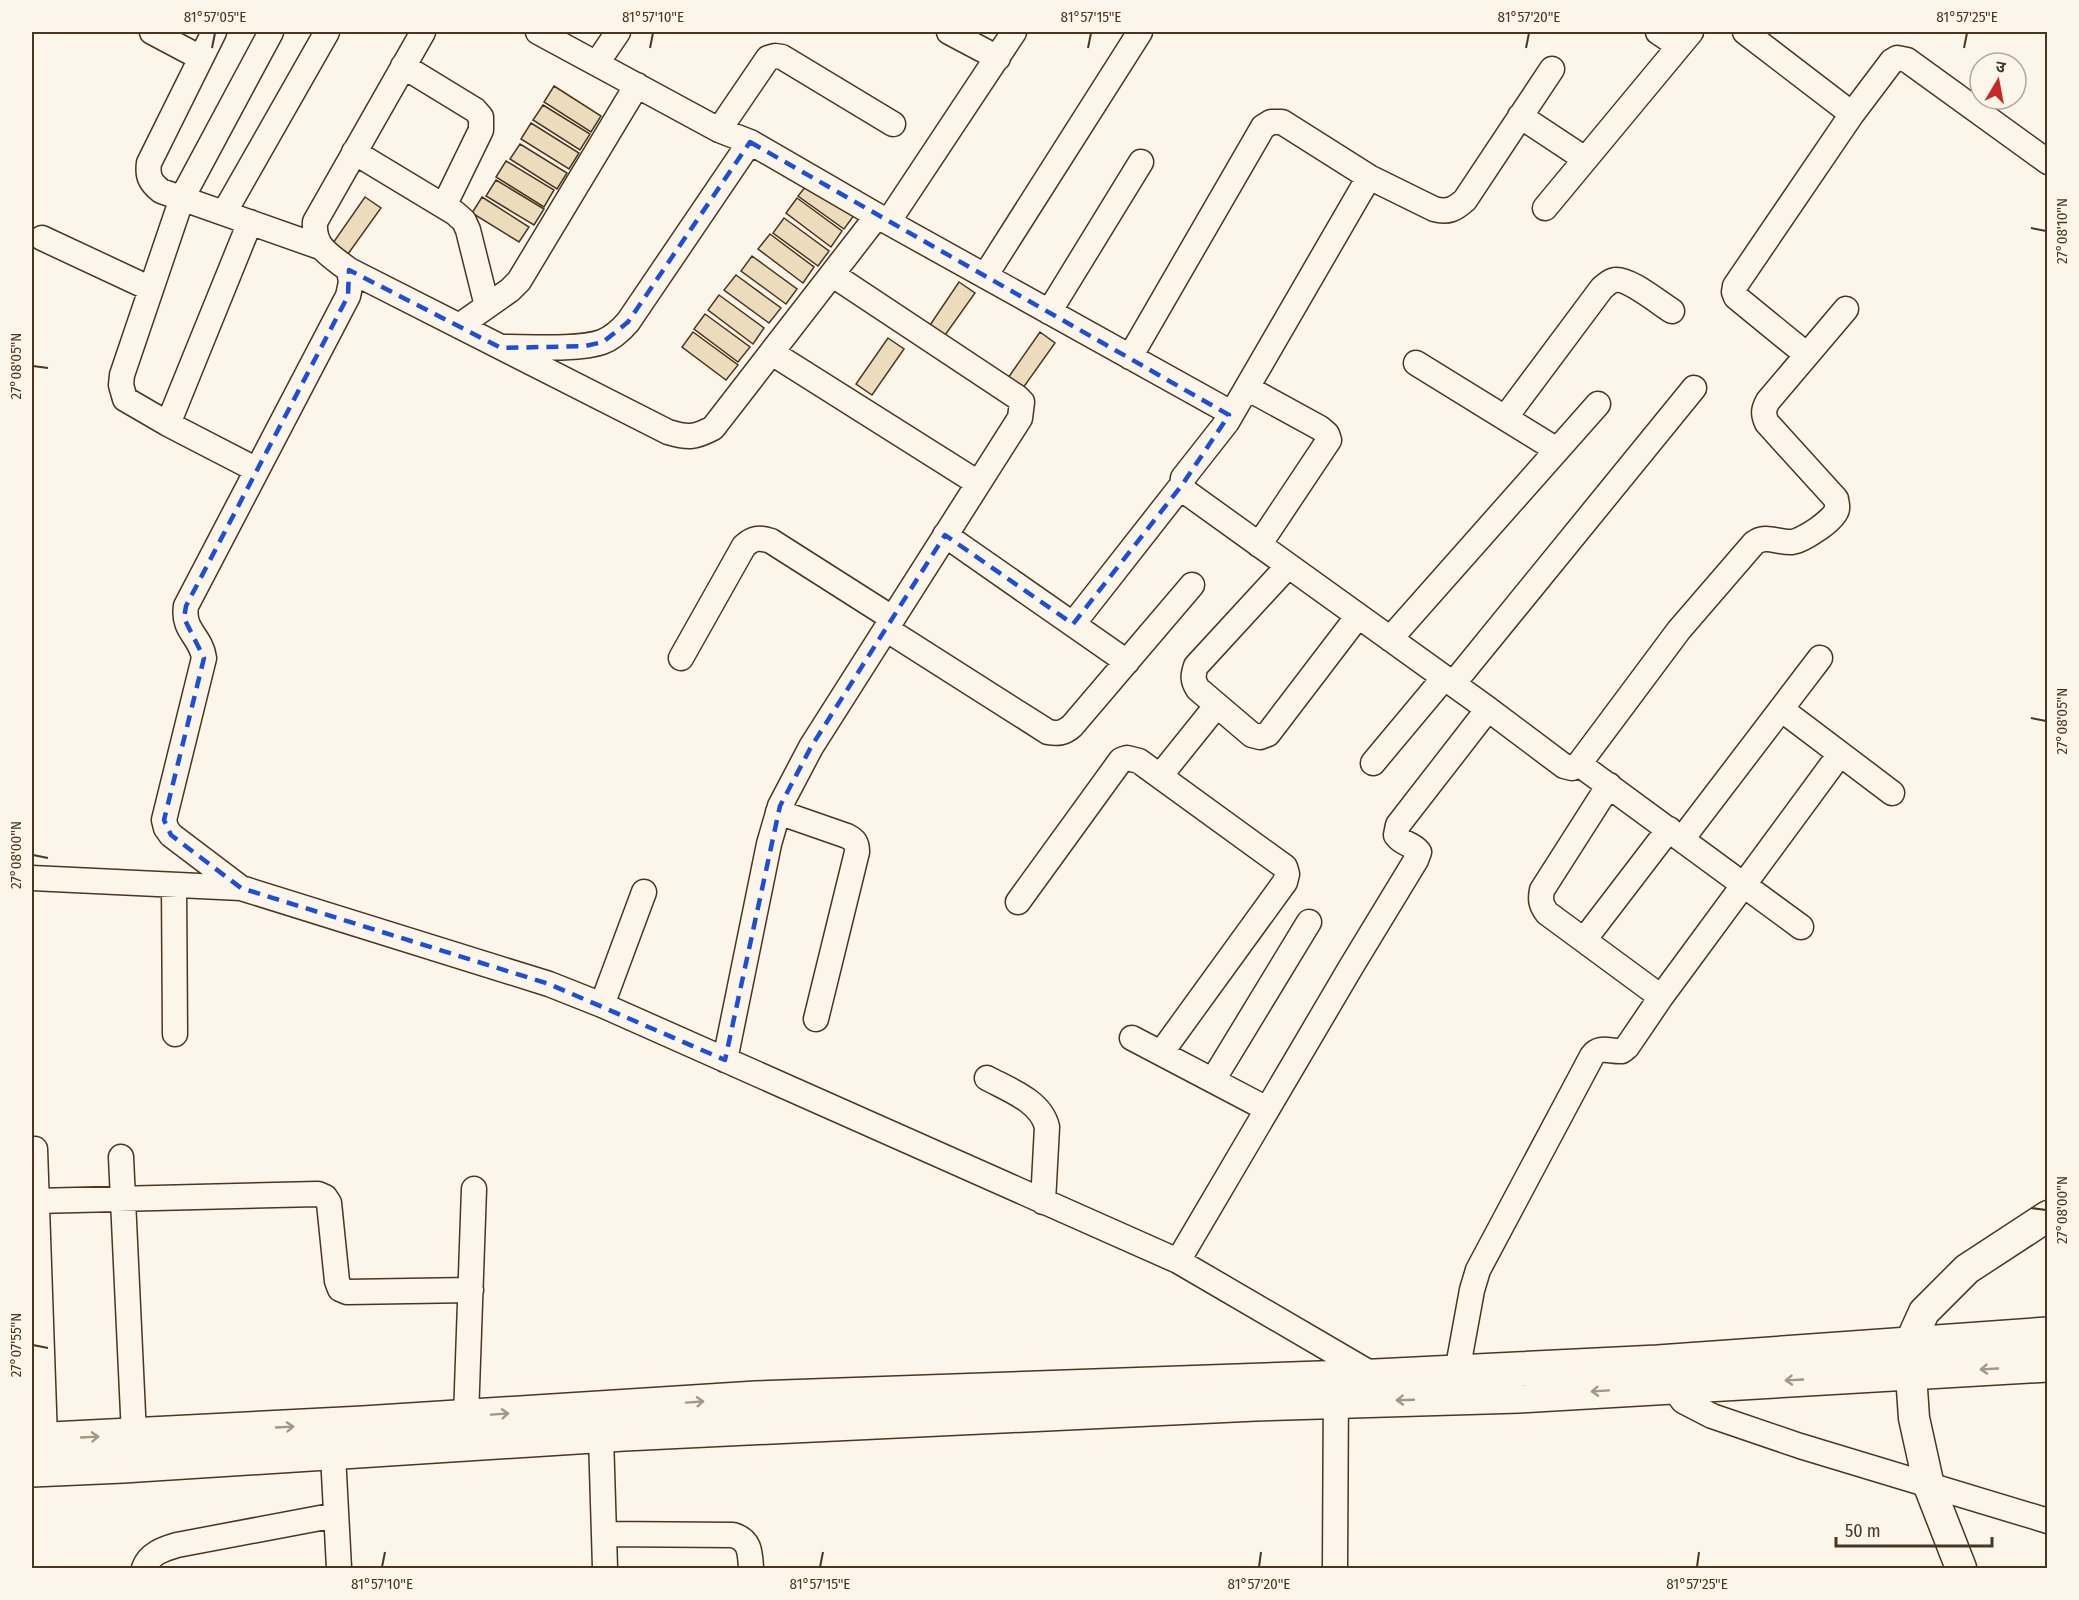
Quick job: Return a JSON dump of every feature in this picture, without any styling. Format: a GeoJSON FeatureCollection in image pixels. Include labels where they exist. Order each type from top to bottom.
{"type":"FeatureCollection","features":[{"type":"Feature","properties":{"kind":"highway"},"geometry":{"type":"LineString","coordinates":[[32,1470],[332,1438],[466,1417],[756,1398],[1336,1390],[1519,1396],[1673,1387],[1910,1359],[2048,1334]]}},
{"type":"Feature","properties":{"kind":"highway"},"geometry":{"type":"LineString","coordinates":[[38,1440],[134,1435],[332,1438],[601,1436],[1336,1390],[1375,1376],[1658,1362],[1910,1359],[2048,1365]]}},
{"type":"Feature","properties":{"kind":"main road"},"geometry":{"type":"LineString","coordinates":[[1961,1569],[1929,1486],[1914,1418],[1910,1359],[1924,1312],[1967,1269],[2048,1216]]}},
{"type":"Feature","properties":{"kind":"street"},"geometry":{"type":"LineString","coordinates":[[152,32],[201,58]]}},
{"type":"Feature","properties":{"kind":"street"},"geometry":{"type":"LineString","coordinates":[[214,32],[149,164],[147,173],[152,184],[161,191],[320,247],[349,270],[501,348],[668,432],[697,437],[713,428],[833,275],[883,219],[998,58],[1014,32]]}},
{"type":"Feature","properties":{"kind":"street"},"geometry":{"type":"LineString","coordinates":[[257,470],[125,399],[121,385],[122,375],[182,198],[271,32]]}},
{"type":"Feature","properties":{"kind":"street"},"geometry":{"type":"LineString","coordinates":[[224,213],[327,32]]}},
{"type":"Feature","properties":{"kind":"street"},"geometry":{"type":"LineString","coordinates":[[320,247],[314,235],[315,222],[423,32]]}},
{"type":"Feature","properties":{"kind":"street"},"geometry":{"type":"LineString","coordinates":[[538,32],[719,130],[750,142],[883,219],[1224,409],[1229,415],[1227,422]]}},
{"type":"Feature","properties":{"kind":"street"},"geometry":{"type":"LineString","coordinates":[[597,63],[618,32]]}},
{"type":"Feature","properties":{"kind":"street"},"geometry":{"type":"LineString","coordinates":[[949,32],[998,58]]}},
{"type":"Feature","properties":{"kind":"street"},"geometry":{"type":"LineString","coordinates":[[985,276],[1140,32]]}},
{"type":"Feature","properties":{"kind":"street"},"geometry":{"type":"LineString","coordinates":[[1545,208],[1685,39],[1658,32]]}},
{"type":"Feature","properties":{"kind":"street"},"geometry":{"type":"LineString","coordinates":[[1745,32],[1852,114]]}},
{"type":"Feature","properties":{"kind":"street"},"geometry":{"type":"LineString","coordinates":[[719,130],[768,58],[775,56],[782,57],[893,124]]}},
{"type":"Feature","properties":{"kind":"street"},"geometry":{"type":"LineString","coordinates":[[1807,355],[1736,297],[1735,286],[1852,114],[1892,61],[1897,58],[1907,60],[2048,162]]}},
{"type":"Feature","properties":{"kind":"street"},"geometry":{"type":"LineString","coordinates":[[403,66],[475,110],[481,117],[481,130],[444,206]]}},
{"type":"Feature","properties":{"kind":"street"},"geometry":{"type":"LineString","coordinates":[[1130,357],[1263,127],[1271,122],[1282,122],[1369,177],[1444,212],[1455,208],[1465,200],[1552,69]]}},
{"type":"Feature","properties":{"kind":"street"},"geometry":{"type":"LineString","coordinates":[[459,326],[510,290],[519,281],[638,85]]}},
{"type":"Feature","properties":{"kind":"street"},"geometry":{"type":"LineString","coordinates":[[1521,116],[1585,159]]}},
{"type":"Feature","properties":{"kind":"street"},"geometry":{"type":"LineString","coordinates":[[501,348],[585,346],[603,342],[617,333],[628,322],[750,142]]}},
{"type":"Feature","properties":{"kind":"street"},"geometry":{"type":"LineString","coordinates":[[354,152],[444,206],[464,221],[487,306]]}},
{"type":"Feature","properties":{"kind":"street"},"geometry":{"type":"LineString","coordinates":[[1049,312],[1141,162]]}},
{"type":"Feature","properties":{"kind":"street"},"geometry":{"type":"LineString","coordinates":[[1073,624],[1182,485],[1183,478],[1227,422],[1369,177]]}},
{"type":"Feature","properties":{"kind":"street"},"geometry":{"type":"LineString","coordinates":[[168,424],[250,222]]}},
{"type":"Feature","properties":{"kind":"street"},"geometry":{"type":"LineString","coordinates":[[42,238],[151,289]]}},
{"type":"Feature","properties":{"kind":"street"},"geometry":{"type":"LineString","coordinates":[[241,888],[171,835],[164,820],[204,658],[203,650],[184,618],[186,606],[348,296],[351,282],[349,270]]}},
{"type":"Feature","properties":{"kind":"street"},"geometry":{"type":"LineString","coordinates":[[725,1060],[769,844],[778,812],[793,779],[1020,417],[1022,402],[1017,397],[833,275]]}},
{"type":"Feature","properties":{"kind":"street"},"geometry":{"type":"LineString","coordinates":[[1505,418],[1602,288],[1610,282],[1617,280],[1626,282],[1672,311]]}},
{"type":"Feature","properties":{"kind":"street"},"geometry":{"type":"LineString","coordinates":[[1182,485],[1186,492],[1564,766],[1572,768],[1580,764],[1679,630],[1754,543],[1764,538],[1785,543],[1803,540],[1834,516],[1837,509],[1836,499],[1767,423],[1764,408],[1846,309]]}},
{"type":"Feature","properties":{"kind":"street"},"geometry":{"type":"LineString","coordinates":[[772,353],[978,483]]}},
{"type":"Feature","properties":{"kind":"street"},"geometry":{"type":"LineString","coordinates":[[1416,363],[1557,450]]}},
{"type":"Feature","properties":{"kind":"street"},"geometry":{"type":"LineString","coordinates":[[1247,388],[1320,428],[1327,434],[1329,440],[1258,544]]}},
{"type":"Feature","properties":{"kind":"street"},"geometry":{"type":"LineString","coordinates":[[1373,763],[1448,681],[1694,388]]}},
{"type":"Feature","properties":{"kind":"street"},"geometry":{"type":"LineString","coordinates":[[1390,639],[1598,404]]}},
{"type":"Feature","properties":{"kind":"street"},"geometry":{"type":"LineString","coordinates":[[945,536],[1126,662]]}},
{"type":"Feature","properties":{"kind":"street"},"geometry":{"type":"LineString","coordinates":[[681,658],[744,546],[751,539],[761,538],[771,541],[1048,732],[1057,734],[1065,732],[1072,726],[1192,585]]}},
{"type":"Feature","properties":{"kind":"street"},"geometry":{"type":"LineString","coordinates":[[1288,566],[1196,666],[1193,675],[1197,688],[1252,735],[1260,737],[1268,734],[1358,616]]}},
{"type":"Feature","properties":{"kind":"street"},"geometry":{"type":"LineString","coordinates":[[1584,940],[1781,709],[1820,658]]}},
{"type":"Feature","properties":{"kind":"street"},"geometry":{"type":"LineString","coordinates":[[1160,776],[1217,705]]}},
{"type":"Feature","properties":{"kind":"street"},"geometry":{"type":"LineString","coordinates":[[1781,709],[1892,793]]}},
{"type":"Feature","properties":{"kind":"street"},"geometry":{"type":"LineString","coordinates":[[1178,1262],[1416,860],[1419,852],[1415,847],[1401,842],[1396,835],[1398,825],[1488,710]]}},
{"type":"Feature","properties":{"kind":"street"},"geometry":{"type":"LineString","coordinates":[[1457,1372],[1472,1290],[1478,1270],[1592,1056],[1596,1051],[1602,1049],[1622,1051],[1627,1047],[1661,997],[1840,754]]}},
{"type":"Feature","properties":{"kind":"street"},"geometry":{"type":"LineString","coordinates":[[1018,902],[1120,760],[1127,758],[1133,759],[1160,776],[1285,867],[1287,874],[1285,882],[1161,1053]]}},
{"type":"Feature","properties":{"kind":"street"},"geometry":{"type":"LineString","coordinates":[[1580,764],[1801,927]]}},
{"type":"Feature","properties":{"kind":"street"},"geometry":{"type":"LineString","coordinates":[[1609,785],[1542,890],[1540,897],[1547,913],[1661,997]]}},
{"type":"Feature","properties":{"kind":"street"},"geometry":{"type":"LineString","coordinates":[[778,812],[847,836],[854,839],[857,844],[857,852],[816,1018]]}},
{"type":"Feature","properties":{"kind":"street"},"geometry":{"type":"LineString","coordinates":[[32,878],[241,888],[549,984],[602,1005],[1178,1262],[1375,1376]]}},
{"type":"Feature","properties":{"kind":"street"},"geometry":{"type":"LineString","coordinates":[[174,885],[175,1034]]}},
{"type":"Feature","properties":{"kind":"street"},"geometry":{"type":"LineString","coordinates":[[602,1005],[644,892]]}},
{"type":"Feature","properties":{"kind":"street"},"geometry":{"type":"LineString","coordinates":[[1213,1080],[1309,922]]}},
{"type":"Feature","properties":{"kind":"street"},"geometry":{"type":"LineString","coordinates":[[1132,1038],[1267,1109]]}},
{"type":"Feature","properties":{"kind":"street"},"geometry":{"type":"LineString","coordinates":[[987,1078],[1035,1105],[1044,1115],[1047,1127],[1043,1202]]}},
{"type":"Feature","properties":{"kind":"street"},"geometry":{"type":"LineString","coordinates":[[35,1149],[38,1440]]}},
{"type":"Feature","properties":{"kind":"street"},"geometry":{"type":"LineString","coordinates":[[121,1157],[134,1435]]}},
{"type":"Feature","properties":{"kind":"street"},"geometry":{"type":"LineString","coordinates":[[466,1417],[474,1189]]}},
{"type":"Feature","properties":{"kind":"street"},"geometry":{"type":"LineString","coordinates":[[36,1201],[318,1194],[325,1197],[329,1203],[337,1281],[340,1289],[347,1292],[471,1290]]}},
{"type":"Feature","properties":{"kind":"street"},"geometry":{"type":"LineString","coordinates":[[1673,1387],[1683,1401],[1712,1416],[1800,1446],[2048,1521]]}},
{"type":"Feature","properties":{"kind":"street"},"geometry":{"type":"LineString","coordinates":[[1335,1569],[1336,1390]]}},
{"type":"Feature","properties":{"kind":"street"},"geometry":{"type":"LineString","coordinates":[[601,1436],[605,1569]]}},
{"type":"Feature","properties":{"kind":"street"},"geometry":{"type":"LineString","coordinates":[[332,1438],[339,1569]]}},
{"type":"Feature","properties":{"kind":"street"},"geometry":{"type":"LineString","coordinates":[[144,1569],[147,1561],[160,1550],[177,1545],[336,1515]]}},
{"type":"Feature","properties":{"kind":"street"},"geometry":{"type":"LineString","coordinates":[[604,1534],[733,1535],[741,1537],[747,1543],[751,1569]]}},
{"type":"Feature","properties":{"kind":"highlighted area"},"geometry":{"type":"Polygon","coordinates":[[[750,142],[1229,415],[1182,485],[1073,624],[945,535],[811,747],[780,806],[725,1060],[549,984],[241,888],[171,835],[164,820],[204,658],[184,618],[186,606],[348,296],[349,270],[501,348],[585,346],[603,342],[628,322],[750,142]]]}},
{"type":"Feature","properties":{"kind":"building"},"geometry":{"type":"Polygon","coordinates":[[[554,86],[601,116],[591,132],[544,102],[554,86]]]}},
{"type":"Feature","properties":{"kind":"building"},"geometry":{"type":"Polygon","coordinates":[[[543,105],[590,134],[580,150],[533,120],[543,105]]]}},
{"type":"Feature","properties":{"kind":"building"},"geometry":{"type":"Polygon","coordinates":[[[531,123],[579,153],[569,169],[521,139],[531,123]]]}},
{"type":"Feature","properties":{"kind":"building"},"geometry":{"type":"Polygon","coordinates":[[[520,144],[567,173],[557,189],[510,159],[520,144]]]}},
{"type":"Feature","properties":{"kind":"building"},"geometry":{"type":"Polygon","coordinates":[[[506,161],[554,190],[544,207],[496,177],[506,161]]]}},
{"type":"Feature","properties":{"kind":"building"},"geometry":{"type":"Polygon","coordinates":[[[496,180],[544,209],[534,225],[486,196],[496,180]]]}},
{"type":"Feature","properties":{"kind":"building"},"geometry":{"type":"Polygon","coordinates":[[[810,181],[855,214],[844,229],[798,196],[810,181]]]}},
{"type":"Feature","properties":{"kind":"building"},"geometry":{"type":"Polygon","coordinates":[[[365,197],[381,208],[348,254],[333,243],[365,197]]]}},
{"type":"Feature","properties":{"kind":"building"},"geometry":{"type":"Polygon","coordinates":[[[482,197],[529,227],[519,242],[472,213],[482,197]]]}},
{"type":"Feature","properties":{"kind":"building"},"geometry":{"type":"Polygon","coordinates":[[[797,198],[842,231],[831,247],[786,213],[797,198]]]}},
{"type":"Feature","properties":{"kind":"building"},"geometry":{"type":"Polygon","coordinates":[[[784,218],[829,251],[818,266],[773,233],[784,218]]]}},
{"type":"Feature","properties":{"kind":"building"},"geometry":{"type":"Polygon","coordinates":[[[770,234],[814,267],[803,283],[758,249],[770,234]]]}},
{"type":"Feature","properties":{"kind":"building"},"geometry":{"type":"Polygon","coordinates":[[[752,256],[797,289],[786,304],[741,271],[752,256]]]}},
{"type":"Feature","properties":{"kind":"building"},"geometry":{"type":"Polygon","coordinates":[[[736,275],[781,308],[769,323],[724,290],[736,275]]]}},
{"type":"Feature","properties":{"kind":"building"},"geometry":{"type":"Polygon","coordinates":[[[959,282],[975,293],[943,338],[928,328],[959,282]]]}},
{"type":"Feature","properties":{"kind":"building"},"geometry":{"type":"Polygon","coordinates":[[[719,295],[764,328],[753,344],[708,310],[719,295]]]}},
{"type":"Feature","properties":{"kind":"building"},"geometry":{"type":"Polygon","coordinates":[[[705,314],[750,347],[738,362],[694,329],[705,314]]]}},
{"type":"Feature","properties":{"kind":"building"},"geometry":{"type":"Polygon","coordinates":[[[693,332],[738,365],[726,380],[682,347],[693,332]]]}},
{"type":"Feature","properties":{"kind":"building"},"geometry":{"type":"Polygon","coordinates":[[[1040,332],[1055,343],[1023,388],[1008,378],[1040,332]]]}},
{"type":"Feature","properties":{"kind":"building"},"geometry":{"type":"Polygon","coordinates":[[[888,338],[904,349],[872,395],[856,384],[888,338]]]}}]}
